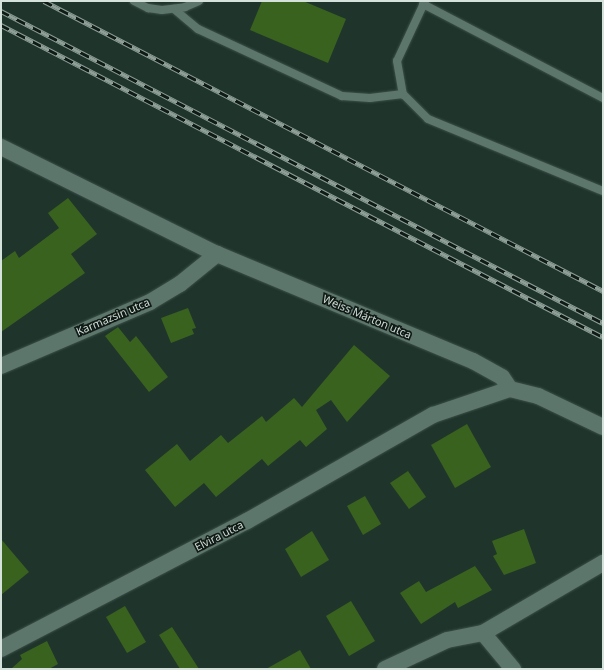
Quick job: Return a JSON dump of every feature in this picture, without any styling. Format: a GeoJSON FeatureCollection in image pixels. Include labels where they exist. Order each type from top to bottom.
{"type":"FeatureCollection","features":[{"type":"Feature","properties":{"kind":"street","name":"Weiss Márton utca"},"geometry":{"type":"LineString","coordinates":[[1,147],[217,254],[473,361],[502,377],[510,390]]}},
{"type":"Feature","properties":{"kind":"street","name":"Karmazsin utca"},"geometry":{"type":"LineString","coordinates":[[1,366],[150,302],[180,284],[217,254]]}},
{"type":"Feature","properties":{"kind":"street","name":"Elvira utca"},"geometry":{"type":"LineString","coordinates":[[1,649],[247,521],[433,415],[510,390]]}},
{"type":"Feature","properties":{"kind":"street"},"geometry":{"type":"LineString","coordinates":[[510,390],[538,396],[603,427]]}},
{"type":"Feature","properties":{"kind":"street"},"geometry":{"type":"LineString","coordinates":[[385,669],[447,640],[483,633],[603,563]]}},
{"type":"Feature","properties":{"kind":"street"},"geometry":{"type":"LineString","coordinates":[[483,633],[513,669]]}},
{"type":"Feature","properties":{"kind":"lane"},"geometry":{"type":"LineString","coordinates":[[134,1],[148,8],[174,9],[199,1]]}},
{"type":"Feature","properties":{"kind":"lane"},"geometry":{"type":"LineString","coordinates":[[603,98],[424,3],[397,61],[403,94],[428,119],[603,191]]}},
{"type":"Feature","properties":{"kind":"lane"},"geometry":{"type":"LineString","coordinates":[[174,9],[198,29],[342,96],[370,98],[403,94]]}},
{"type":"Feature","properties":{"kind":"building"},"geometry":{"type":"Polygon","coordinates":[[[262,1],[303,1],[346,19],[328,63],[250,30],[262,1]]]}},
{"type":"Feature","properties":{"kind":"building"},"geometry":{"type":"Polygon","coordinates":[[[68,198],[97,234],[71,254],[85,273],[1,332],[1,261],[15,251],[19,258],[59,228],[48,213],[68,198]]]}},
{"type":"Feature","properties":{"kind":"building"},"geometry":{"type":"Polygon","coordinates":[[[188,308],[196,328],[192,329],[194,334],[171,343],[161,318],[188,308]]]}},
{"type":"Feature","properties":{"kind":"building"},"geometry":{"type":"Polygon","coordinates":[[[118,327],[130,342],[136,336],[168,377],[149,392],[105,336],[118,327]]]}},
{"type":"Feature","properties":{"kind":"building"},"geometry":{"type":"Polygon","coordinates":[[[354,345],[390,376],[347,422],[331,400],[316,410],[327,429],[306,447],[300,440],[268,466],[262,459],[216,497],[204,483],[175,507],[145,470],[177,444],[190,461],[221,435],[228,443],[262,416],[266,422],[294,398],[302,407],[354,345]]]}},
{"type":"Feature","properties":{"kind":"building"},"geometry":{"type":"Polygon","coordinates":[[[467,424],[491,467],[455,488],[431,445],[467,424]]]}},
{"type":"Feature","properties":{"kind":"building"},"geometry":{"type":"Polygon","coordinates":[[[408,471],[426,497],[409,509],[390,483],[408,471]]]}},
{"type":"Feature","properties":{"kind":"building"},"geometry":{"type":"Polygon","coordinates":[[[365,496],[381,524],[363,535],[347,506],[365,496]]]}},
{"type":"Feature","properties":{"kind":"building"},"geometry":{"type":"Polygon","coordinates":[[[524,529],[536,563],[504,575],[493,556],[497,554],[492,541],[524,529]]]}},
{"type":"Feature","properties":{"kind":"building"},"geometry":{"type":"Polygon","coordinates":[[[312,531],[329,560],[301,577],[285,549],[312,531]]]}},
{"type":"Feature","properties":{"kind":"building"},"geometry":{"type":"Polygon","coordinates":[[[1,539],[29,572],[1,595],[1,539]]]}},
{"type":"Feature","properties":{"kind":"building"},"geometry":{"type":"Polygon","coordinates":[[[475,566],[492,590],[458,608],[455,602],[421,624],[400,593],[419,581],[426,592],[475,566]]]}},
{"type":"Feature","properties":{"kind":"building"},"geometry":{"type":"Polygon","coordinates":[[[351,601],[375,641],[349,656],[326,616],[351,601]]]}},
{"type":"Feature","properties":{"kind":"building"},"geometry":{"type":"Polygon","coordinates":[[[125,606],[146,642],[127,653],[106,617],[125,606]]]}},
{"type":"Feature","properties":{"kind":"building"},"geometry":{"type":"Polygon","coordinates":[[[172,627],[199,669],[180,669],[159,635],[172,627]]]}},
{"type":"Feature","properties":{"kind":"building"},"geometry":{"type":"Polygon","coordinates":[[[47,641],[58,664],[49,669],[11,669],[22,659],[20,655],[47,641]]]}},
{"type":"Feature","properties":{"kind":"building"},"geometry":{"type":"Polygon","coordinates":[[[300,650],[311,669],[266,669],[300,650]]]}},
{"type":"Feature","properties":{"kind":"railway"},"geometry":{"type":"LineString","coordinates":[[44,1],[603,291]]}},
{"type":"Feature","properties":{"kind":"railway"},"geometry":{"type":"LineString","coordinates":[[1,11],[603,323]]}},
{"type":"Feature","properties":{"kind":"railway"},"geometry":{"type":"LineString","coordinates":[[1,25],[603,337]]}}]}
